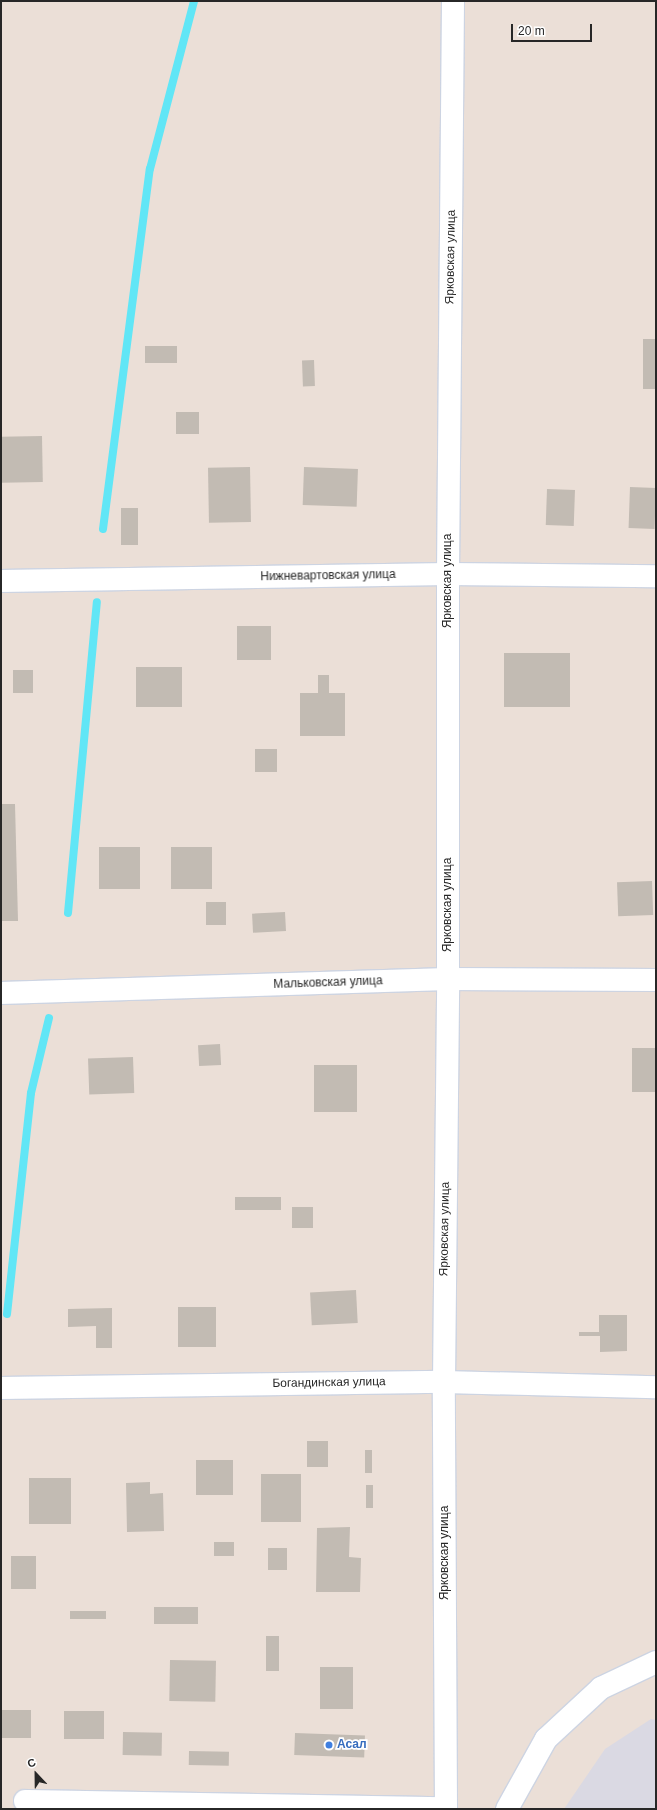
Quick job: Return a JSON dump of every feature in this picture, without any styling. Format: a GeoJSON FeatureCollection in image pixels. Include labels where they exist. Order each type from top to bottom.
{"type":"FeatureCollection","features":[{"type":"Feature","properties":{"kind":"street","name":"Ярковская улица"},"geometry":{"type":"LineString","coordinates":[[446,1808],[444,1382],[448,979],[448,574],[453,1]]}},
{"type":"Feature","properties":{"kind":"street","name":"Нижневартовская улица"},"geometry":{"type":"LineString","coordinates":[[1,581],[448,574],[656,576]]}},
{"type":"Feature","properties":{"kind":"street","name":"Мальковская улица"},"geometry":{"type":"LineString","coordinates":[[1,993],[448,979],[656,980]]}},
{"type":"Feature","properties":{"kind":"street","name":"Богандинская улица"},"geometry":{"type":"LineString","coordinates":[[1,1388],[444,1382],[656,1387]]}},
{"type":"Feature","properties":{"kind":"street"},"geometry":{"type":"LineString","coordinates":[[507,1809],[546,1739],[601,1688],[656,1662]]}},
{"type":"Feature","properties":{"kind":"street"},"geometry":{"type":"LineString","coordinates":[[25,1801],[446,1808]]}},
{"type":"Feature","properties":{"kind":"shaded area"},"geometry":{"type":"Polygon","coordinates":[[[651,1719],[656,1720],[656,1809],[564,1809],[605,1749],[651,1719]]]}},
{"type":"Feature","properties":{"kind":"building"},"geometry":{"type":"Polygon","coordinates":[[[643,339],[656,339],[656,389],[643,389],[643,339]]]}},
{"type":"Feature","properties":{"kind":"building"},"geometry":{"type":"Polygon","coordinates":[[[145,346],[177,346],[177,363],[145,363],[145,346]]]}},
{"type":"Feature","properties":{"kind":"building"},"geometry":{"type":"Polygon","coordinates":[[[302,360],[314,360],[315,386],[303,386],[302,360]]]}},
{"type":"Feature","properties":{"kind":"building"},"geometry":{"type":"Polygon","coordinates":[[[176,412],[199,412],[199,434],[176,434],[176,412]]]}},
{"type":"Feature","properties":{"kind":"building"},"geometry":{"type":"Polygon","coordinates":[[[42,436],[43,482],[2,483],[1,437],[42,436]]]}},
{"type":"Feature","properties":{"kind":"building"},"geometry":{"type":"Polygon","coordinates":[[[250,467],[251,522],[209,523],[208,468],[250,467]]]}},
{"type":"Feature","properties":{"kind":"building"},"geometry":{"type":"Polygon","coordinates":[[[304,467],[358,469],[357,507],[303,505],[304,467]]]}},
{"type":"Feature","properties":{"kind":"building"},"geometry":{"type":"Polygon","coordinates":[[[630,487],[656,488],[655,529],[629,528],[630,487]]]}},
{"type":"Feature","properties":{"kind":"building"},"geometry":{"type":"Polygon","coordinates":[[[547,489],[575,490],[574,526],[546,525],[547,489]]]}},
{"type":"Feature","properties":{"kind":"building"},"geometry":{"type":"Polygon","coordinates":[[[121,508],[138,508],[138,545],[121,545],[121,508]]]}},
{"type":"Feature","properties":{"kind":"building"},"geometry":{"type":"Polygon","coordinates":[[[237,626],[271,626],[271,660],[237,660],[237,626]]]}},
{"type":"Feature","properties":{"kind":"building"},"geometry":{"type":"Polygon","coordinates":[[[504,653],[570,653],[570,707],[504,707],[504,653]]]}},
{"type":"Feature","properties":{"kind":"building"},"geometry":{"type":"Polygon","coordinates":[[[136,667],[182,667],[182,707],[136,707],[136,667]]]}},
{"type":"Feature","properties":{"kind":"building"},"geometry":{"type":"Polygon","coordinates":[[[13,670],[33,670],[33,693],[13,693],[13,670]]]}},
{"type":"Feature","properties":{"kind":"building"},"geometry":{"type":"Polygon","coordinates":[[[318,675],[329,675],[329,693],[345,693],[345,736],[300,736],[300,693],[318,693],[318,675]]]}},
{"type":"Feature","properties":{"kind":"building"},"geometry":{"type":"Polygon","coordinates":[[[255,749],[277,749],[277,772],[255,772],[255,749]]]}},
{"type":"Feature","properties":{"kind":"building"},"geometry":{"type":"Polygon","coordinates":[[[1,804],[15,804],[18,921],[1,921],[1,804]]]}},
{"type":"Feature","properties":{"kind":"building"},"geometry":{"type":"Polygon","coordinates":[[[99,847],[140,847],[140,889],[99,889],[99,847]]]}},
{"type":"Feature","properties":{"kind":"building"},"geometry":{"type":"Polygon","coordinates":[[[171,847],[212,847],[212,889],[171,889],[171,847]]]}},
{"type":"Feature","properties":{"kind":"building"},"geometry":{"type":"Polygon","coordinates":[[[652,881],[653,915],[618,916],[617,882],[652,881]]]}},
{"type":"Feature","properties":{"kind":"building"},"geometry":{"type":"Polygon","coordinates":[[[206,902],[226,902],[226,925],[206,925],[206,902]]]}},
{"type":"Feature","properties":{"kind":"building"},"geometry":{"type":"Polygon","coordinates":[[[285,912],[286,931],[253,933],[252,914],[285,912]]]}},
{"type":"Feature","properties":{"kind":"building"},"geometry":{"type":"Polygon","coordinates":[[[220,1044],[221,1065],[199,1066],[198,1045],[220,1044]]]}},
{"type":"Feature","properties":{"kind":"building"},"geometry":{"type":"Polygon","coordinates":[[[632,1048],[656,1048],[656,1092],[632,1092],[632,1048]]]}},
{"type":"Feature","properties":{"kind":"building"},"geometry":{"type":"Polygon","coordinates":[[[133,1057],[134,1093],[89,1095],[88,1059],[133,1057]]]}},
{"type":"Feature","properties":{"kind":"building"},"geometry":{"type":"Polygon","coordinates":[[[314,1065],[357,1065],[357,1112],[314,1112],[314,1065]]]}},
{"type":"Feature","properties":{"kind":"building"},"geometry":{"type":"Polygon","coordinates":[[[235,1197],[281,1197],[281,1210],[235,1210],[235,1197]]]}},
{"type":"Feature","properties":{"kind":"building"},"geometry":{"type":"Polygon","coordinates":[[[292,1207],[313,1207],[313,1228],[292,1228],[292,1207]]]}},
{"type":"Feature","properties":{"kind":"building"},"geometry":{"type":"Polygon","coordinates":[[[356,1290],[358,1323],[312,1325],[310,1292],[356,1290]]]}},
{"type":"Feature","properties":{"kind":"building"},"geometry":{"type":"Polygon","coordinates":[[[178,1307],[216,1307],[216,1347],[178,1347],[178,1307]]]}},
{"type":"Feature","properties":{"kind":"building"},"geometry":{"type":"Polygon","coordinates":[[[112,1308],[112,1348],[96,1348],[96,1326],[68,1327],[68,1309],[112,1308]]]}},
{"type":"Feature","properties":{"kind":"building"},"geometry":{"type":"Polygon","coordinates":[[[599,1315],[627,1315],[627,1351],[600,1352],[600,1336],[579,1336],[579,1332],[599,1332],[599,1315]]]}},
{"type":"Feature","properties":{"kind":"building"},"geometry":{"type":"Polygon","coordinates":[[[307,1441],[328,1441],[328,1467],[307,1467],[307,1441]]]}},
{"type":"Feature","properties":{"kind":"building"},"geometry":{"type":"Polygon","coordinates":[[[365,1450],[372,1450],[372,1473],[365,1473],[365,1450]]]}},
{"type":"Feature","properties":{"kind":"building"},"geometry":{"type":"Polygon","coordinates":[[[196,1460],[233,1460],[233,1495],[196,1495],[196,1460]]]}},
{"type":"Feature","properties":{"kind":"building"},"geometry":{"type":"Polygon","coordinates":[[[261,1474],[301,1474],[301,1522],[261,1522],[261,1474]]]}},
{"type":"Feature","properties":{"kind":"building"},"geometry":{"type":"Polygon","coordinates":[[[29,1478],[71,1478],[71,1524],[29,1524],[29,1478]]]}},
{"type":"Feature","properties":{"kind":"building"},"geometry":{"type":"Polygon","coordinates":[[[150,1482],[150,1494],[163,1493],[164,1531],[127,1532],[126,1483],[150,1482]]]}},
{"type":"Feature","properties":{"kind":"building"},"geometry":{"type":"Polygon","coordinates":[[[366,1485],[373,1485],[373,1508],[366,1508],[366,1485]]]}},
{"type":"Feature","properties":{"kind":"building"},"geometry":{"type":"Polygon","coordinates":[[[350,1527],[349,1557],[361,1558],[360,1592],[316,1592],[317,1528],[350,1527]]]}},
{"type":"Feature","properties":{"kind":"building"},"geometry":{"type":"Polygon","coordinates":[[[214,1542],[234,1542],[234,1556],[214,1556],[214,1542]]]}},
{"type":"Feature","properties":{"kind":"building"},"geometry":{"type":"Polygon","coordinates":[[[268,1548],[287,1548],[287,1570],[268,1570],[268,1548]]]}},
{"type":"Feature","properties":{"kind":"building"},"geometry":{"type":"Polygon","coordinates":[[[11,1556],[36,1556],[36,1589],[11,1589],[11,1556]]]}},
{"type":"Feature","properties":{"kind":"building"},"geometry":{"type":"Polygon","coordinates":[[[154,1607],[198,1607],[198,1624],[154,1624],[154,1607]]]}},
{"type":"Feature","properties":{"kind":"building"},"geometry":{"type":"Polygon","coordinates":[[[70,1611],[106,1611],[106,1619],[70,1619],[70,1611]]]}},
{"type":"Feature","properties":{"kind":"building"},"geometry":{"type":"Polygon","coordinates":[[[266,1636],[279,1636],[279,1671],[266,1671],[266,1636]]]}},
{"type":"Feature","properties":{"kind":"building"},"geometry":{"type":"Polygon","coordinates":[[[170,1660],[216,1661],[215,1702],[169,1701],[170,1660]]]}},
{"type":"Feature","properties":{"kind":"building"},"geometry":{"type":"Polygon","coordinates":[[[320,1667],[353,1667],[353,1709],[320,1709],[320,1667]]]}},
{"type":"Feature","properties":{"kind":"building"},"geometry":{"type":"Polygon","coordinates":[[[1,1710],[31,1710],[31,1738],[1,1738],[1,1710]]]}},
{"type":"Feature","properties":{"kind":"building"},"geometry":{"type":"Polygon","coordinates":[[[64,1711],[104,1711],[104,1739],[64,1739],[64,1711]]]}},
{"type":"Feature","properties":{"kind":"building"},"geometry":{"type":"Polygon","coordinates":[[[123,1732],[162,1733],[162,1756],[123,1755],[123,1732]]]}},
{"type":"Feature","properties":{"kind":"building"},"geometry":{"type":"Polygon","coordinates":[[[295,1733],[365,1735],[364,1757],[294,1755],[295,1733]]]}},
{"type":"Feature","properties":{"kind":"building"},"geometry":{"type":"Polygon","coordinates":[[[189,1751],[229,1752],[229,1766],[189,1765],[189,1751]]]}},
{"type":"Feature","properties":{"kind":"waterway"},"geometry":{"type":"LineString","coordinates":[[103,529],[150,169],[194,1]]}},
{"type":"Feature","properties":{"kind":"waterway"},"geometry":{"type":"LineString","coordinates":[[68,913],[97,602]]}},
{"type":"Feature","properties":{"kind":"waterway"},"geometry":{"type":"LineString","coordinates":[[7,1314],[31,1093],[49,1018]]}},
{"type":"Feature","properties":{"kind":"place","name":"Асал"},"geometry":{"type":"Point","coordinates":[329,1745]}}]}
